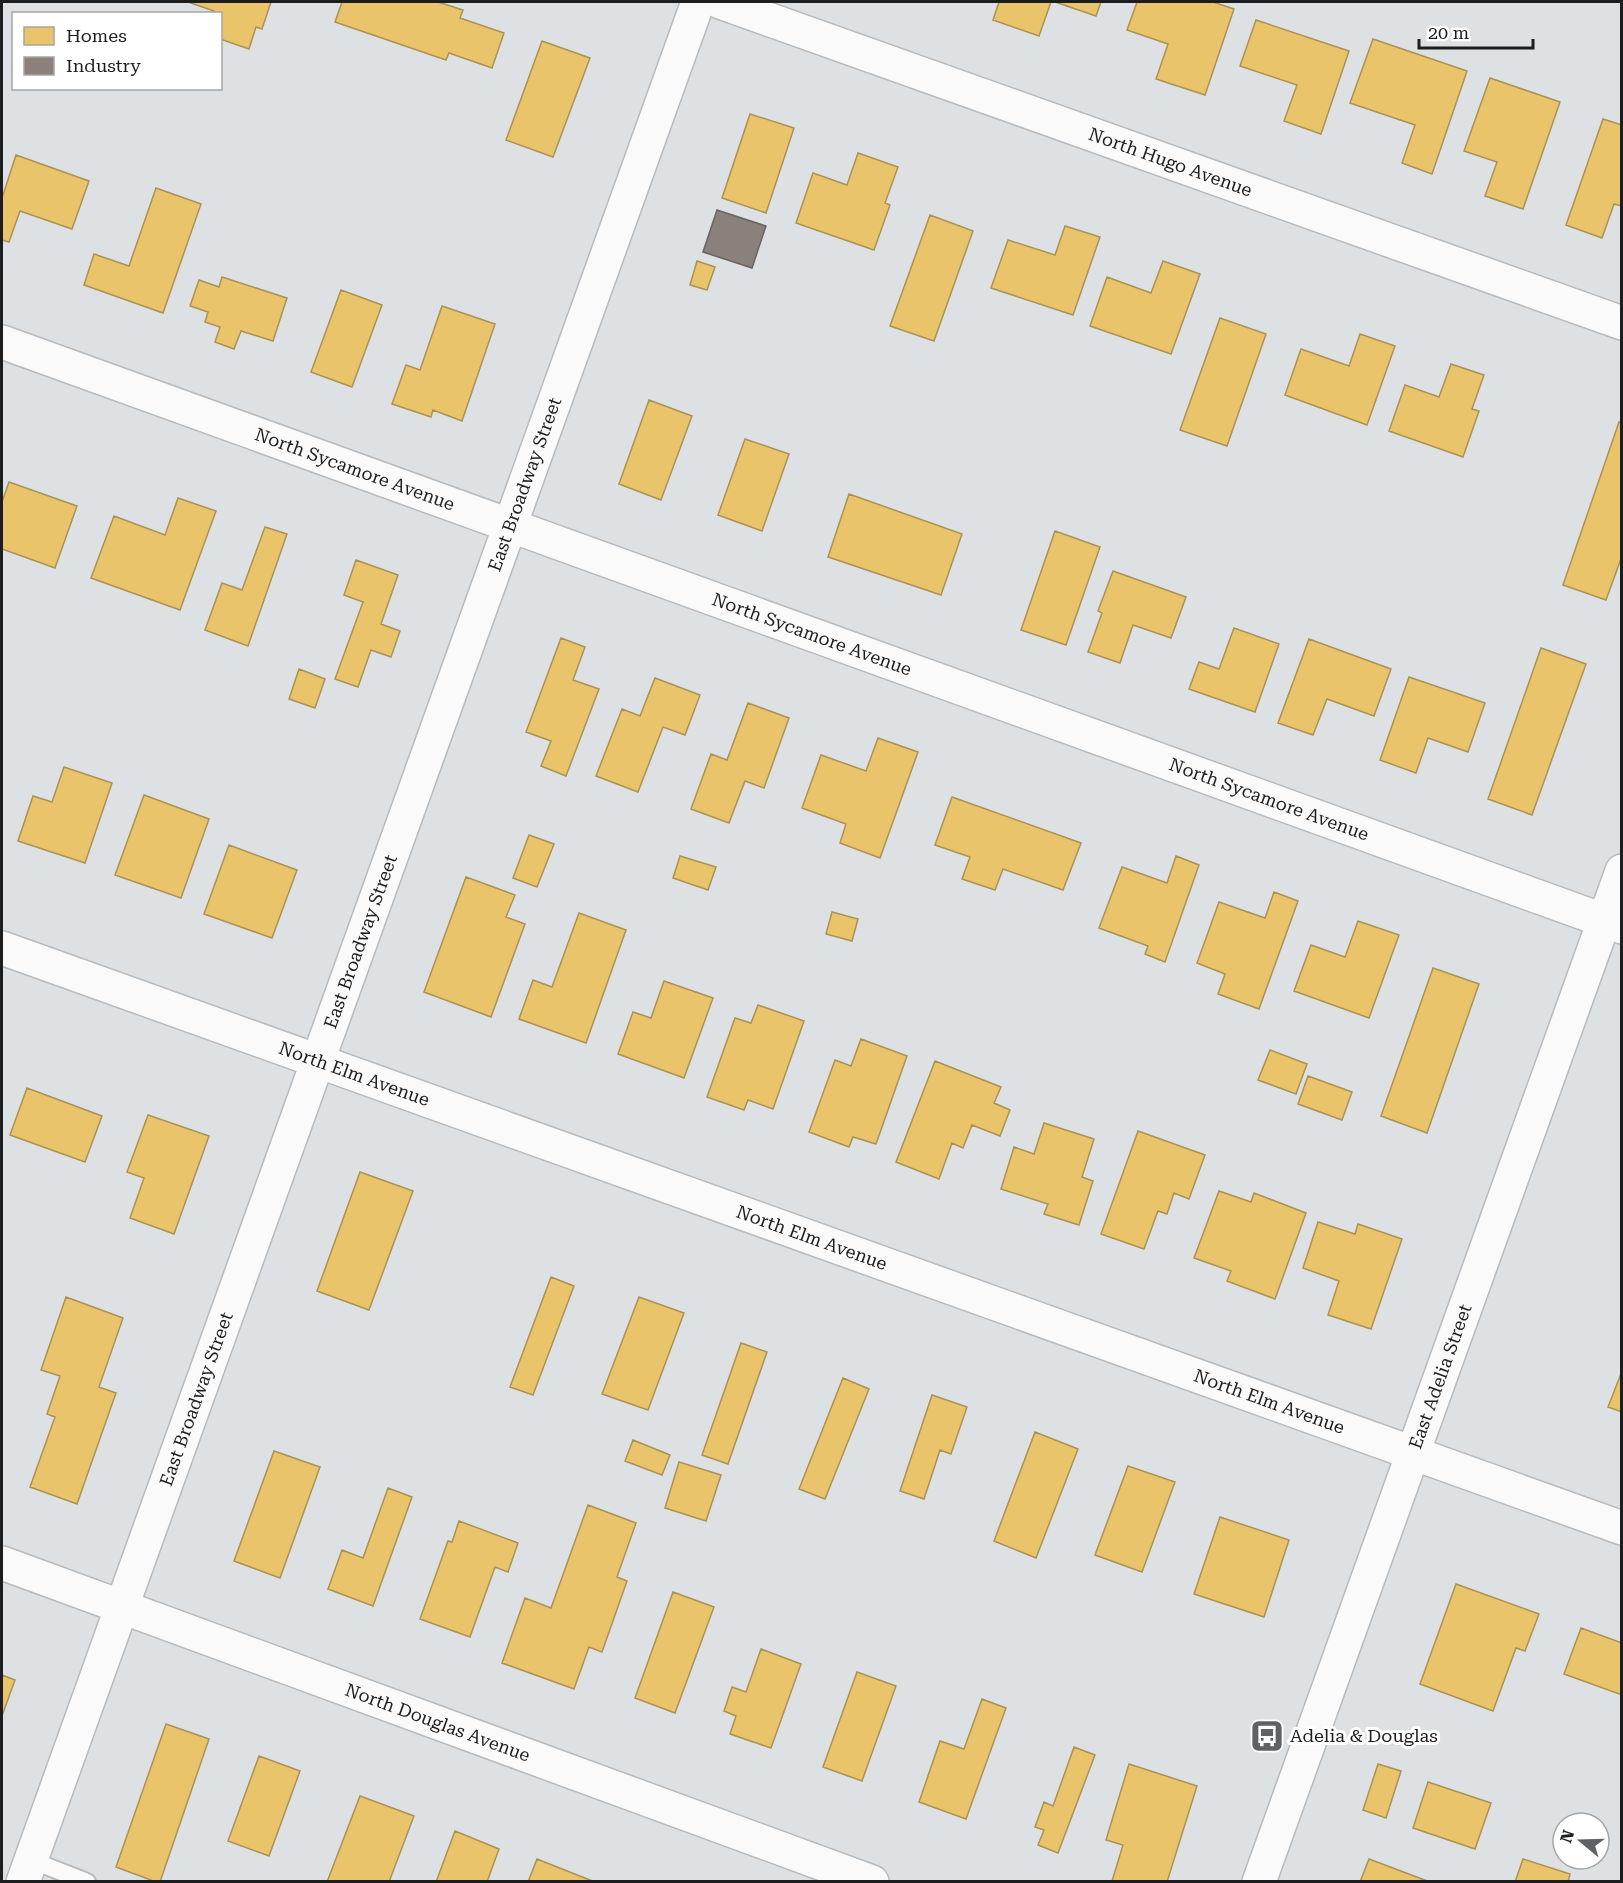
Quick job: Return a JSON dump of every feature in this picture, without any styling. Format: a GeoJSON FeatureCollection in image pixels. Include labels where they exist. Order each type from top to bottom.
{"type":"FeatureCollection","features":[{"type":"Feature","properties":{"kind":"street","name":"East Broadway Street"},"geometry":{"type":"LineString","coordinates":[[27,1871],[698,2]]}},
{"type":"Feature","properties":{"kind":"street","name":"North Hugo Avenue"},"geometry":{"type":"LineString","coordinates":[[720,2],[1622,323]]}},
{"type":"Feature","properties":{"kind":"street","name":"North Sycamore Avenue"},"geometry":{"type":"LineString","coordinates":[[2,342],[1613,923]]}},
{"type":"Feature","properties":{"kind":"street","name":"East Adelia Street"},"geometry":{"type":"LineString","coordinates":[[1259,1881],[1412,1453],[1613,923],[1622,871]]}},
{"type":"Feature","properties":{"kind":"street","name":"North Elm Avenue"},"geometry":{"type":"LineString","coordinates":[[2,948],[1622,1528]]}},
{"type":"Feature","properties":{"kind":"street","name":"North Douglas Avenue"},"geometry":{"type":"LineString","coordinates":[[2,1563],[872,1881]]}},
{"type":"Feature","properties":{"kind":"lane"},"geometry":{"type":"LineString","coordinates":[[27,1871],[87,1881]]}},
{"type":"Feature","properties":{"kind":"building: Homes"},"geometry":{"type":"Polygon","coordinates":[[[188,2],[271,2],[262,29],[256,27],[249,49],[222,40],[222,12],[188,2]]]}},
{"type":"Feature","properties":{"kind":"building: Homes"},"geometry":{"type":"Polygon","coordinates":[[[342,2],[438,2],[463,10],[460,18],[504,33],[492,68],[449,53],[446,60],[335,22],[342,2]]]}},
{"type":"Feature","properties":{"kind":"building: Homes"},"geometry":{"type":"Polygon","coordinates":[[[999,2],[1051,2],[1039,36],[993,20],[999,2]]]}},
{"type":"Feature","properties":{"kind":"building: Homes"},"geometry":{"type":"Polygon","coordinates":[[[1055,2],[1101,2],[1096,16],[1055,2]]]}},
{"type":"Feature","properties":{"kind":"building: Homes"},"geometry":{"type":"Polygon","coordinates":[[[1137,2],[1213,2],[1234,9],[1205,95],[1156,79],[1168,44],[1127,30],[1137,2]]]}},
{"type":"Feature","properties":{"kind":"building: Homes"},"geometry":{"type":"Polygon","coordinates":[[[1256,20],[1349,51],[1321,134],[1284,121],[1297,85],[1240,66],[1256,20]]]}},
{"type":"Feature","properties":{"kind":"building: Homes"},"geometry":{"type":"Polygon","coordinates":[[[1373,39],[1467,71],[1432,174],[1402,163],[1415,125],[1350,103],[1373,39]]]}},
{"type":"Feature","properties":{"kind":"building: Homes"},"geometry":{"type":"Polygon","coordinates":[[[542,41],[590,58],[553,157],[506,140],[542,41]]]}},
{"type":"Feature","properties":{"kind":"building: Homes"},"geometry":{"type":"Polygon","coordinates":[[[1490,78],[1560,102],[1523,209],[1485,196],[1497,162],[1464,151],[1490,78]]]}},
{"type":"Feature","properties":{"kind":"building: Homes"},"geometry":{"type":"Polygon","coordinates":[[[750,114],[794,128],[766,213],[722,198],[750,114]]]}},
{"type":"Feature","properties":{"kind":"building: Homes"},"geometry":{"type":"Polygon","coordinates":[[[1603,119],[1622,125],[1622,206],[1614,204],[1602,238],[1566,225],[1603,119]]]}},
{"type":"Feature","properties":{"kind":"building: Homes"},"geometry":{"type":"Polygon","coordinates":[[[858,153],[898,167],[885,203],[890,205],[874,250],[796,223],[813,173],[847,185],[858,153]]]}},
{"type":"Feature","properties":{"kind":"building: Homes"},"geometry":{"type":"Polygon","coordinates":[[[16,155],[89,181],[72,229],[20,211],[9,242],[2,240],[2,198],[16,155]]]}},
{"type":"Feature","properties":{"kind":"building: Homes"},"geometry":{"type":"Polygon","coordinates":[[[156,188],[201,204],[163,313],[84,285],[94,254],[129,266],[156,188]]]}},
{"type":"Feature","properties":{"kind":"building: Homes"},"geometry":{"type":"Polygon","coordinates":[[[930,215],[973,231],[934,341],[890,326],[930,215]]]}},
{"type":"Feature","properties":{"kind":"building: Homes"},"geometry":{"type":"Polygon","coordinates":[[[1065,226],[1100,237],[1073,315],[991,288],[1008,240],[1055,255],[1065,226]]]}},
{"type":"Feature","properties":{"kind":"building: Homes"},"geometry":{"type":"Polygon","coordinates":[[[697,261],[715,267],[707,290],[690,285],[697,261]]]}},
{"type":"Feature","properties":{"kind":"building: Homes"},"geometry":{"type":"Polygon","coordinates":[[[1163,261],[1200,274],[1171,354],[1090,326],[1107,277],[1151,293],[1163,261]]]}},
{"type":"Feature","properties":{"kind":"building: Homes"},"geometry":{"type":"Polygon","coordinates":[[[222,277],[287,298],[273,341],[241,331],[234,349],[215,342],[220,327],[205,322],[208,312],[190,306],[199,280],[219,287],[222,277]]]}},
{"type":"Feature","properties":{"kind":"building: Homes"},"geometry":{"type":"Polygon","coordinates":[[[341,290],[382,305],[352,387],[311,372],[341,290]]]}},
{"type":"Feature","properties":{"kind":"building: Homes"},"geometry":{"type":"Polygon","coordinates":[[[442,306],[495,324],[462,421],[433,410],[431,417],[392,404],[406,365],[420,370],[442,306]]]}},
{"type":"Feature","properties":{"kind":"building: Homes"},"geometry":{"type":"Polygon","coordinates":[[[1220,318],[1266,334],[1227,446],[1180,430],[1220,318]]]}},
{"type":"Feature","properties":{"kind":"building: Homes"},"geometry":{"type":"Polygon","coordinates":[[[1360,334],[1395,346],[1367,425],[1285,395],[1301,349],[1349,366],[1360,334]]]}},
{"type":"Feature","properties":{"kind":"building: Homes"},"geometry":{"type":"Polygon","coordinates":[[[1451,364],[1484,375],[1472,409],[1479,411],[1463,457],[1389,431],[1405,385],[1439,397],[1451,364]]]}},
{"type":"Feature","properties":{"kind":"building: Homes"},"geometry":{"type":"Polygon","coordinates":[[[649,400],[692,416],[661,500],[619,484],[649,400]]]}},
{"type":"Feature","properties":{"kind":"building: Homes"},"geometry":{"type":"Polygon","coordinates":[[[1619,422],[1622,423],[1622,556],[1606,600],[1563,585],[1619,422]]]}},
{"type":"Feature","properties":{"kind":"building: Homes"},"geometry":{"type":"Polygon","coordinates":[[[745,439],[789,454],[762,531],[718,515],[745,439]]]}},
{"type":"Feature","properties":{"kind":"building: Homes"},"geometry":{"type":"Polygon","coordinates":[[[9,482],[77,506],[55,568],[2,549],[2,502],[9,482]]]}},
{"type":"Feature","properties":{"kind":"building: Homes"},"geometry":{"type":"Polygon","coordinates":[[[849,494],[962,534],[941,595],[828,557],[849,494]]]}},
{"type":"Feature","properties":{"kind":"building: Homes"},"geometry":{"type":"Polygon","coordinates":[[[178,498],[216,511],[180,610],[91,578],[114,516],[165,535],[178,498]]]}},
{"type":"Feature","properties":{"kind":"building: Homes"},"geometry":{"type":"Polygon","coordinates":[[[265,527],[287,534],[248,646],[205,630],[222,583],[242,590],[265,527]]]}},
{"type":"Feature","properties":{"kind":"building: Homes"},"geometry":{"type":"Polygon","coordinates":[[[1055,531],[1100,547],[1066,645],[1021,630],[1055,531]]]}},
{"type":"Feature","properties":{"kind":"building: Homes"},"geometry":{"type":"Polygon","coordinates":[[[356,560],[398,575],[381,624],[400,631],[391,657],[371,650],[358,687],[335,679],[363,602],[344,595],[356,560]]]}},
{"type":"Feature","properties":{"kind":"building: Homes"},"geometry":{"type":"Polygon","coordinates":[[[1113,571],[1186,597],[1171,638],[1133,625],[1120,663],[1088,652],[1102,613],[1098,611],[1113,571]]]}},
{"type":"Feature","properties":{"kind":"building: Homes"},"geometry":{"type":"Polygon","coordinates":[[[1234,628],[1279,644],[1255,712],[1189,689],[1199,662],[1219,669],[1234,628]]]}},
{"type":"Feature","properties":{"kind":"building: Homes"},"geometry":{"type":"Polygon","coordinates":[[[561,638],[585,647],[573,680],[599,689],[566,776],[541,766],[551,741],[526,732],[561,638]]]}},
{"type":"Feature","properties":{"kind":"building: Homes"},"geometry":{"type":"Polygon","coordinates":[[[1309,639],[1391,669],[1374,716],[1327,699],[1313,735],[1278,723],[1309,639]]]}},
{"type":"Feature","properties":{"kind":"building: Homes"},"geometry":{"type":"Polygon","coordinates":[[[1541,648],[1586,664],[1532,815],[1488,799],[1541,648]]]}},
{"type":"Feature","properties":{"kind":"building: Homes"},"geometry":{"type":"Polygon","coordinates":[[[299,669],[325,679],[315,708],[289,699],[299,669]]]}},
{"type":"Feature","properties":{"kind":"building: Homes"},"geometry":{"type":"Polygon","coordinates":[[[1409,677],[1485,703],[1468,752],[1428,738],[1416,773],[1380,760],[1409,677]]]}},
{"type":"Feature","properties":{"kind":"building: Homes"},"geometry":{"type":"Polygon","coordinates":[[[655,678],[700,695],[685,735],[663,727],[638,792],[596,776],[622,709],[640,716],[655,678]]]}},
{"type":"Feature","properties":{"kind":"building: Homes"},"geometry":{"type":"Polygon","coordinates":[[[748,703],[789,718],[764,788],[745,781],[729,823],[691,809],[711,754],[727,760],[748,703]]]}},
{"type":"Feature","properties":{"kind":"building: Homes"},"geometry":{"type":"Polygon","coordinates":[[[878,738],[918,752],[880,858],[840,843],[846,824],[802,808],[821,755],[866,771],[878,738]]]}},
{"type":"Feature","properties":{"kind":"building: Homes"},"geometry":{"type":"Polygon","coordinates":[[[64,767],[112,783],[85,863],[18,841],[33,796],[52,802],[64,767]]]}},
{"type":"Feature","properties":{"kind":"building: Homes"},"geometry":{"type":"Polygon","coordinates":[[[144,795],[209,819],[181,898],[115,875],[144,795]]]}},
{"type":"Feature","properties":{"kind":"building: Homes"},"geometry":{"type":"Polygon","coordinates":[[[952,797],[1081,843],[1063,890],[1003,869],[995,890],[962,879],[970,857],[935,845],[952,797]]]}},
{"type":"Feature","properties":{"kind":"building: Homes"},"geometry":{"type":"Polygon","coordinates":[[[529,835],[554,844],[537,887],[513,878],[529,835]]]}},
{"type":"Feature","properties":{"kind":"building: Homes"},"geometry":{"type":"Polygon","coordinates":[[[229,845],[297,870],[272,938],[204,914],[229,845]]]}},
{"type":"Feature","properties":{"kind":"building: Homes"},"geometry":{"type":"Polygon","coordinates":[[[680,856],[716,867],[708,890],[673,878],[680,856]]]}},
{"type":"Feature","properties":{"kind":"building: Homes"},"geometry":{"type":"Polygon","coordinates":[[[1176,856],[1199,865],[1165,962],[1145,954],[1148,946],[1099,928],[1122,867],[1167,883],[1176,856]]]}},
{"type":"Feature","properties":{"kind":"building: Homes"},"geometry":{"type":"Polygon","coordinates":[[[466,877],[515,895],[506,917],[525,924],[491,1017],[424,992],[466,877]]]}},
{"type":"Feature","properties":{"kind":"building: Homes"},"geometry":{"type":"Polygon","coordinates":[[[1274,892],[1298,901],[1259,1009],[1218,994],[1225,974],[1197,963],[1219,902],[1265,918],[1274,892]]]}},
{"type":"Feature","properties":{"kind":"building: Homes"},"geometry":{"type":"Polygon","coordinates":[[[832,912],[858,919],[852,941],[826,934],[832,912]]]}},
{"type":"Feature","properties":{"kind":"building: Homes"},"geometry":{"type":"Polygon","coordinates":[[[579,913],[626,930],[586,1043],[519,1019],[533,980],[552,987],[579,913]]]}},
{"type":"Feature","properties":{"kind":"building: Homes"},"geometry":{"type":"Polygon","coordinates":[[[1358,921],[1399,935],[1369,1018],[1294,991],[1311,945],[1345,957],[1358,921]]]}},
{"type":"Feature","properties":{"kind":"building: Homes"},"geometry":{"type":"Polygon","coordinates":[[[1433,968],[1479,984],[1427,1133],[1381,1116],[1433,968]]]}},
{"type":"Feature","properties":{"kind":"building: Homes"},"geometry":{"type":"Polygon","coordinates":[[[664,981],[713,998],[684,1078],[618,1054],[633,1012],[651,1018],[664,981]]]}},
{"type":"Feature","properties":{"kind":"building: Homes"},"geometry":{"type":"Polygon","coordinates":[[[758,1005],[804,1021],[773,1109],[748,1100],[744,1110],[707,1097],[735,1018],[751,1023],[758,1005]]]}},
{"type":"Feature","properties":{"kind":"building: Homes"},"geometry":{"type":"Polygon","coordinates":[[[861,1039],[907,1056],[876,1144],[853,1137],[849,1147],[809,1132],[835,1060],[851,1066],[861,1039]]]}},
{"type":"Feature","properties":{"kind":"building: Homes"},"geometry":{"type":"Polygon","coordinates":[[[1270,1050],[1307,1064],[1296,1094],[1258,1080],[1270,1050]]]}},
{"type":"Feature","properties":{"kind":"building: Homes"},"geometry":{"type":"Polygon","coordinates":[[[935,1061],[1001,1087],[994,1103],[1010,1110],[1000,1136],[972,1125],[963,1148],[952,1143],[939,1179],[896,1162],[935,1061]]]}},
{"type":"Feature","properties":{"kind":"building: Homes"},"geometry":{"type":"Polygon","coordinates":[[[1308,1076],[1352,1092],[1342,1120],[1298,1104],[1308,1076]]]}},
{"type":"Feature","properties":{"kind":"building: Homes"},"geometry":{"type":"Polygon","coordinates":[[[27,1088],[102,1116],[85,1162],[10,1135],[27,1088]]]}},
{"type":"Feature","properties":{"kind":"building: Homes"},"geometry":{"type":"Polygon","coordinates":[[[148,1115],[209,1136],[174,1234],[130,1218],[144,1178],[127,1172],[148,1115]]]}},
{"type":"Feature","properties":{"kind":"building: Homes"},"geometry":{"type":"Polygon","coordinates":[[[1044,1123],[1094,1139],[1082,1177],[1093,1181],[1079,1225],[1044,1214],[1048,1204],[1001,1189],[1014,1147],[1034,1154],[1044,1123]]]}},
{"type":"Feature","properties":{"kind":"building: Homes"},"geometry":{"type":"Polygon","coordinates":[[[1138,1131],[1205,1155],[1189,1199],[1174,1193],[1167,1214],[1158,1211],[1144,1249],[1101,1234],[1138,1131]]]}},
{"type":"Feature","properties":{"kind":"building: Homes"},"geometry":{"type":"Polygon","coordinates":[[[360,1172],[413,1191],[369,1310],[317,1291],[360,1172]]]}},
{"type":"Feature","properties":{"kind":"building: Homes"},"geometry":{"type":"Polygon","coordinates":[[[1219,1191],[1251,1202],[1254,1193],[1306,1213],[1275,1299],[1227,1281],[1231,1271],[1194,1258],[1219,1191]]]}},
{"type":"Feature","properties":{"kind":"building: Homes"},"geometry":{"type":"Polygon","coordinates":[[[1318,1222],[1355,1234],[1358,1224],[1402,1239],[1371,1329],[1328,1315],[1339,1281],[1303,1268],[1318,1222]]]}},
{"type":"Feature","properties":{"kind":"building: Homes"},"geometry":{"type":"Polygon","coordinates":[[[551,1277],[574,1286],[533,1395],[510,1387],[551,1277]]]}},
{"type":"Feature","properties":{"kind":"building: Homes"},"geometry":{"type":"Polygon","coordinates":[[[66,1297],[123,1318],[99,1387],[116,1393],[77,1504],[30,1487],[55,1417],[47,1414],[60,1376],[41,1370],[66,1297]]]}},
{"type":"Feature","properties":{"kind":"building: Homes"},"geometry":{"type":"Polygon","coordinates":[[[639,1297],[684,1313],[648,1410],[602,1394],[639,1297]]]}},
{"type":"Feature","properties":{"kind":"building: Homes"},"geometry":{"type":"Polygon","coordinates":[[[741,1343],[767,1352],[728,1464],[702,1455],[741,1343]]]}},
{"type":"Feature","properties":{"kind":"building: Homes"},"geometry":{"type":"Polygon","coordinates":[[[1622,1371],[1622,1412],[1608,1407],[1622,1371]]]}},
{"type":"Feature","properties":{"kind":"building: Homes"},"geometry":{"type":"Polygon","coordinates":[[[843,1378],[869,1389],[825,1499],[799,1489],[843,1378]]]}},
{"type":"Feature","properties":{"kind":"building: Homes"},"geometry":{"type":"Polygon","coordinates":[[[932,1395],[967,1407],[951,1454],[940,1450],[924,1499],[900,1491],[932,1395]]]}},
{"type":"Feature","properties":{"kind":"building: Homes"},"geometry":{"type":"Polygon","coordinates":[[[1035,1432],[1078,1449],[1036,1558],[994,1541],[1035,1432]]]}},
{"type":"Feature","properties":{"kind":"building: Homes"},"geometry":{"type":"Polygon","coordinates":[[[633,1440],[670,1455],[662,1475],[625,1461],[633,1440]]]}},
{"type":"Feature","properties":{"kind":"building: Homes"},"geometry":{"type":"Polygon","coordinates":[[[274,1451],[320,1467],[280,1578],[234,1561],[274,1451]]]}},
{"type":"Feature","properties":{"kind":"building: Homes"},"geometry":{"type":"Polygon","coordinates":[[[679,1462],[721,1475],[706,1521],[665,1508],[679,1462]]]}},
{"type":"Feature","properties":{"kind":"building: Homes"},"geometry":{"type":"Polygon","coordinates":[[[1128,1466],[1175,1482],[1142,1572],[1095,1555],[1128,1466]]]}},
{"type":"Feature","properties":{"kind":"building: Homes"},"geometry":{"type":"Polygon","coordinates":[[[388,1488],[412,1497],[373,1606],[328,1589],[342,1550],[363,1558],[388,1488]]]}},
{"type":"Feature","properties":{"kind":"building: Homes"},"geometry":{"type":"Polygon","coordinates":[[[588,1505],[636,1523],[617,1577],[627,1581],[602,1652],[589,1647],[574,1689],[502,1663],[525,1598],[551,1608],[588,1505]]]}},
{"type":"Feature","properties":{"kind":"building: Homes"},"geometry":{"type":"Polygon","coordinates":[[[1220,1517],[1289,1540],[1264,1617],[1194,1594],[1220,1517]]]}},
{"type":"Feature","properties":{"kind":"building: Homes"},"geometry":{"type":"Polygon","coordinates":[[[459,1521],[518,1543],[508,1572],[495,1567],[470,1637],[420,1619],[448,1541],[452,1542],[459,1521]]]}},
{"type":"Feature","properties":{"kind":"building: Homes"},"geometry":{"type":"Polygon","coordinates":[[[1456,1584],[1539,1614],[1525,1651],[1516,1648],[1493,1711],[1420,1684],[1456,1584]]]}},
{"type":"Feature","properties":{"kind":"building: Homes"},"geometry":{"type":"Polygon","coordinates":[[[673,1592],[714,1607],[675,1713],[635,1698],[673,1592]]]}},
{"type":"Feature","properties":{"kind":"building: Homes"},"geometry":{"type":"Polygon","coordinates":[[[1581,1628],[1622,1643],[1622,1695],[1564,1674],[1581,1628]]]}},
{"type":"Feature","properties":{"kind":"building: Homes"},"geometry":{"type":"Polygon","coordinates":[[[761,1649],[801,1664],[771,1748],[730,1734],[736,1716],[724,1711],[732,1687],[746,1692],[761,1649]]]}},
{"type":"Feature","properties":{"kind":"building: Homes"},"geometry":{"type":"Polygon","coordinates":[[[857,1672],[896,1686],[862,1781],[823,1767],[857,1672]]]}},
{"type":"Feature","properties":{"kind":"building: Homes"},"geometry":{"type":"Polygon","coordinates":[[[2,1675],[15,1680],[2,1716],[2,1675]]]}},
{"type":"Feature","properties":{"kind":"building: Homes"},"geometry":{"type":"Polygon","coordinates":[[[982,1699],[1006,1708],[966,1819],[919,1802],[940,1741],[964,1749],[982,1699]]]}},
{"type":"Feature","properties":{"kind":"building: Homes"},"geometry":{"type":"Polygon","coordinates":[[[166,1724],[209,1739],[160,1882],[156,1882],[116,1867],[166,1724]]]}},
{"type":"Feature","properties":{"kind":"building: Homes"},"geometry":{"type":"Polygon","coordinates":[[[1074,1747],[1095,1755],[1058,1853],[1038,1845],[1044,1830],[1035,1827],[1044,1802],[1053,1806],[1074,1747]]]}},
{"type":"Feature","properties":{"kind":"building: Homes"},"geometry":{"type":"Polygon","coordinates":[[[259,1756],[300,1771],[269,1856],[228,1841],[259,1756]]]}},
{"type":"Feature","properties":{"kind":"building: Homes"},"geometry":{"type":"Polygon","coordinates":[[[1129,1764],[1197,1786],[1167,1882],[1112,1881],[1123,1845],[1106,1840],[1129,1764]]]}},
{"type":"Feature","properties":{"kind":"building: Homes"},"geometry":{"type":"Polygon","coordinates":[[[1378,1764],[1401,1771],[1386,1818],[1363,1810],[1378,1764]]]}},
{"type":"Feature","properties":{"kind":"building: Homes"},"geometry":{"type":"Polygon","coordinates":[[[1428,1782],[1491,1803],[1475,1849],[1413,1828],[1428,1782]]]}},
{"type":"Feature","properties":{"kind":"building: Homes"},"geometry":{"type":"Polygon","coordinates":[[[360,1796],[414,1816],[389,1882],[327,1882],[360,1796]]]}},
{"type":"Feature","properties":{"kind":"building: Homes"},"geometry":{"type":"Polygon","coordinates":[[[455,1831],[499,1849],[487,1882],[436,1882],[455,1831]]]}},
{"type":"Feature","properties":{"kind":"building: Homes"},"geometry":{"type":"Polygon","coordinates":[[[537,1859],[595,1882],[528,1882],[537,1859]]]}},
{"type":"Feature","properties":{"kind":"building: Homes"},"geometry":{"type":"Polygon","coordinates":[[[1369,1859],[1430,1882],[1360,1882],[1369,1859]]]}},
{"type":"Feature","properties":{"kind":"building: Homes"},"geometry":{"type":"Polygon","coordinates":[[[1523,1859],[1551,1868],[1551,1871],[1570,1874],[1568,1882],[1515,1882],[1523,1859]]]}},
{"type":"Feature","properties":{"kind":"building: Industry"},"geometry":{"type":"Polygon","coordinates":[[[717,210],[766,226],[752,268],[703,252],[717,210]]]}},
{"type":"Feature","properties":{"kind":"place","name":"Adelia & Douglas"},"geometry":{"type":"Point","coordinates":[1267,1736]}}]}
